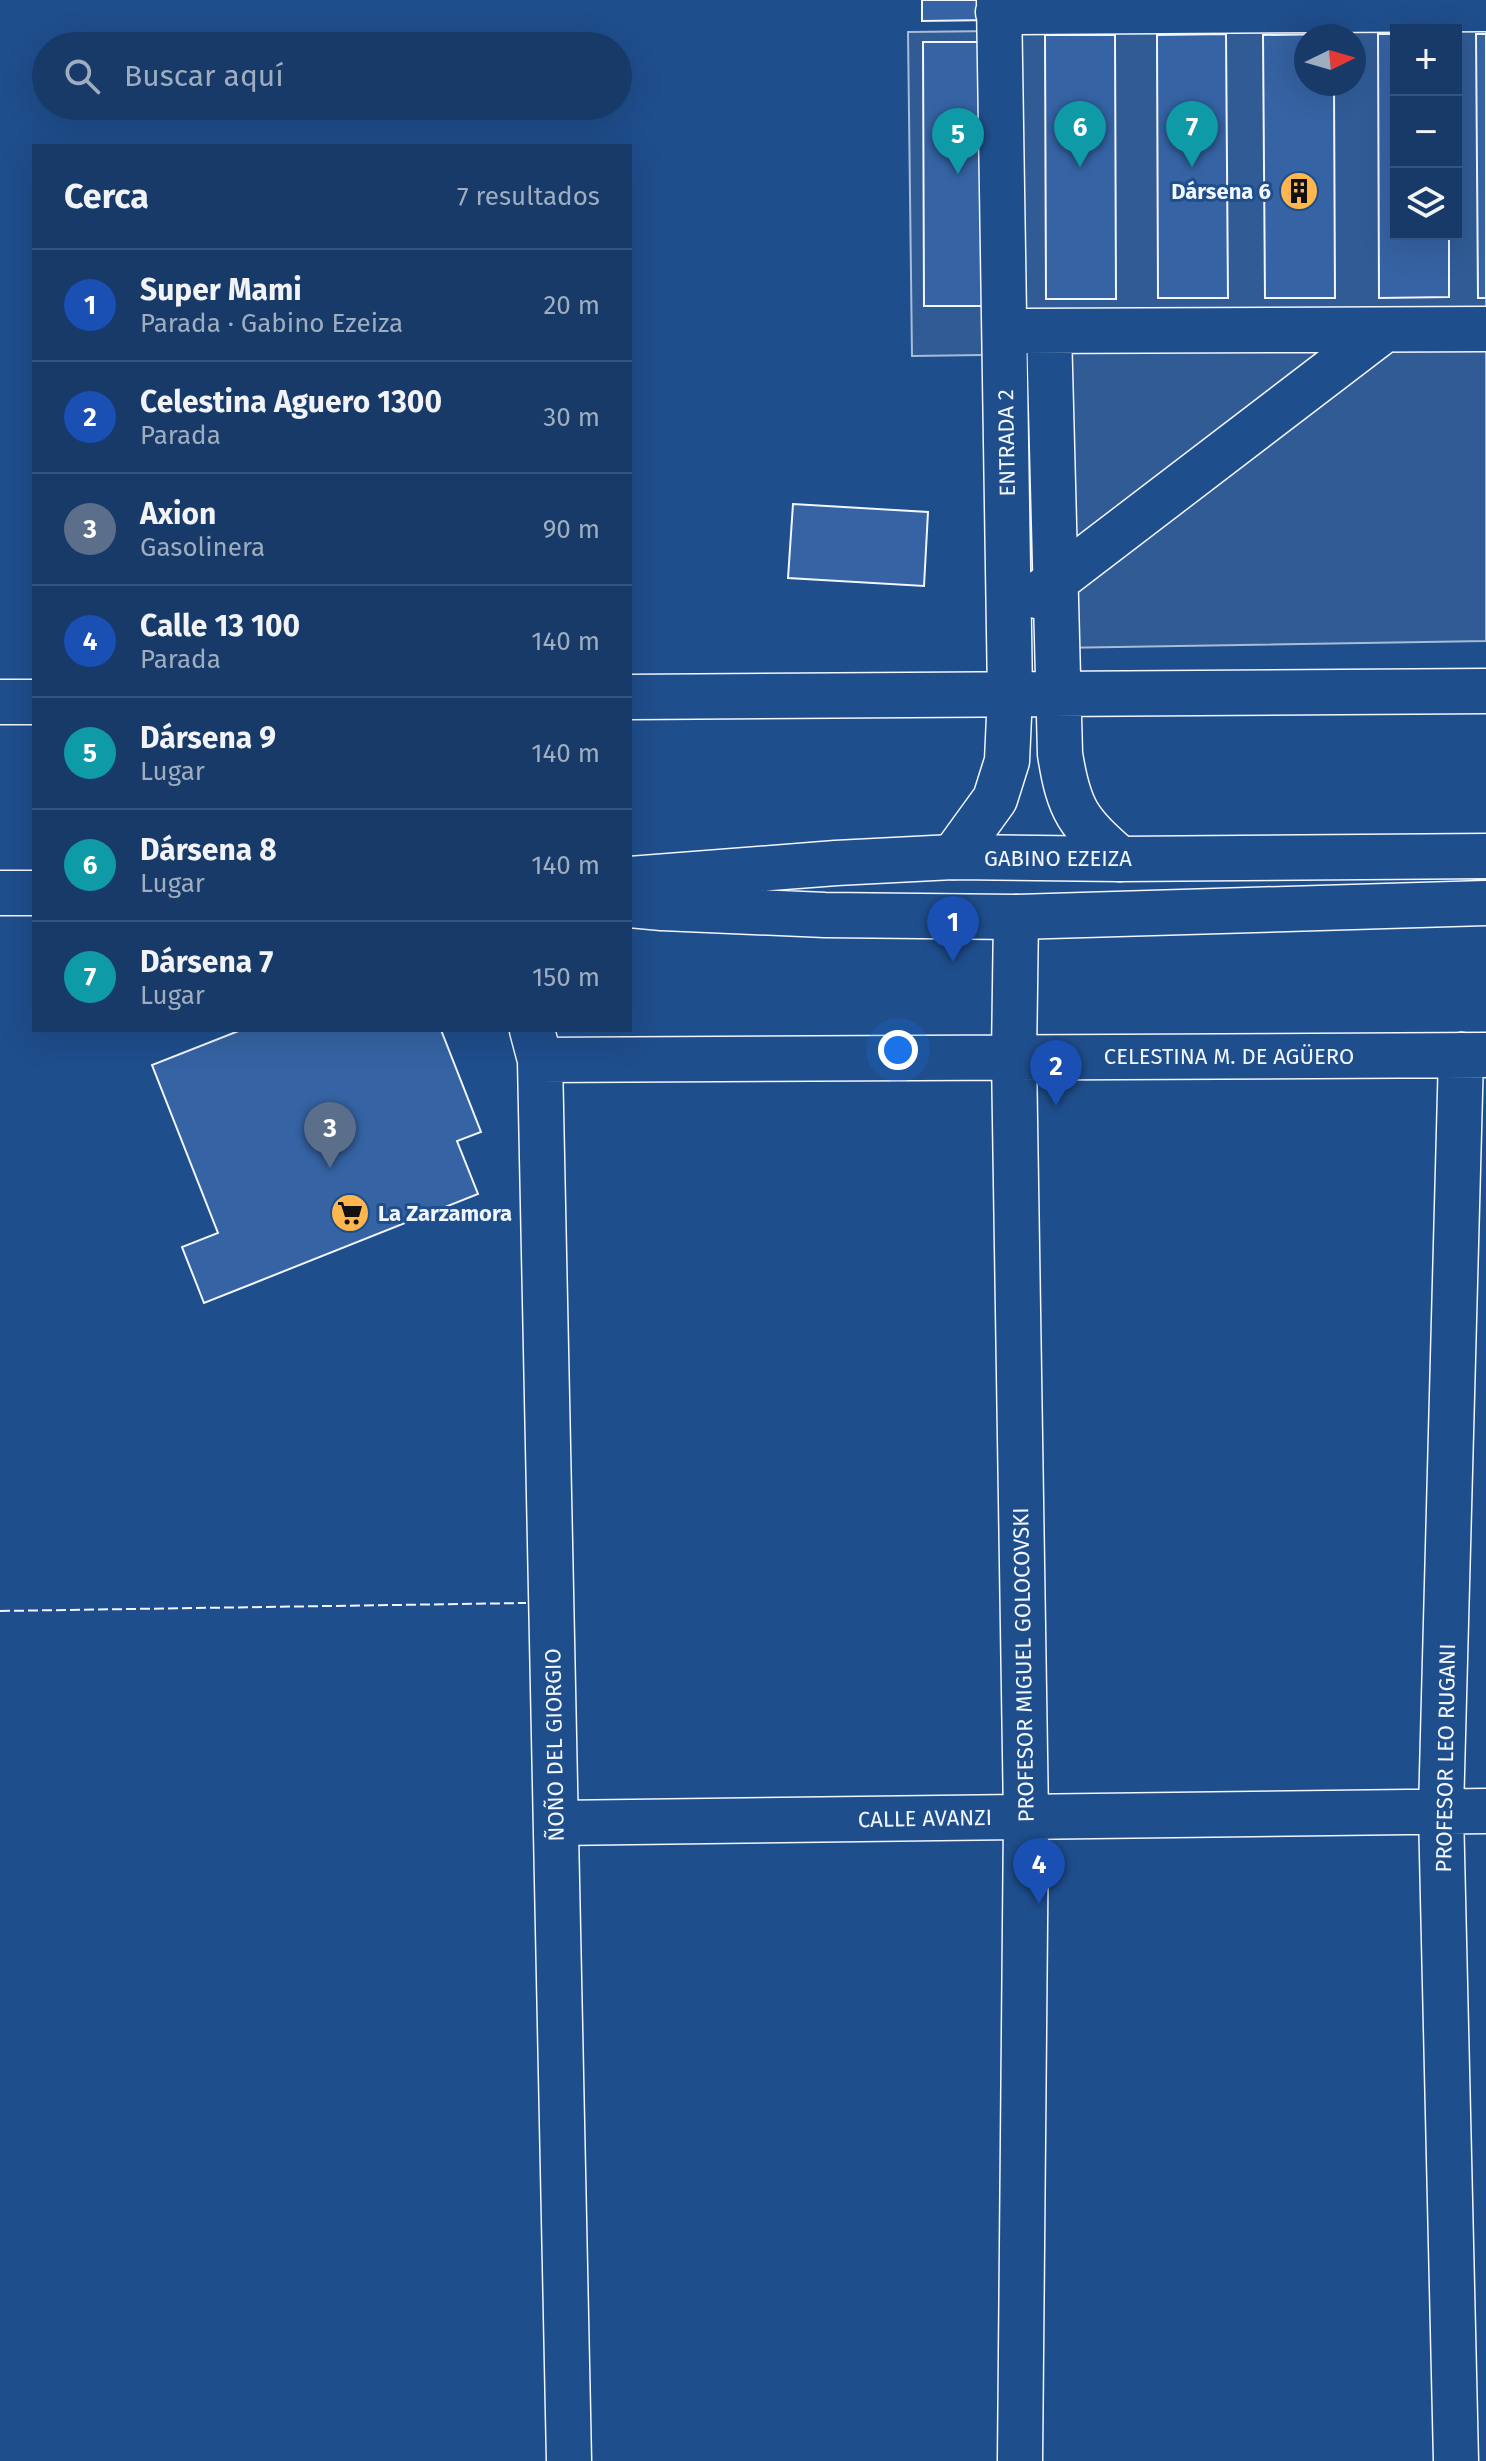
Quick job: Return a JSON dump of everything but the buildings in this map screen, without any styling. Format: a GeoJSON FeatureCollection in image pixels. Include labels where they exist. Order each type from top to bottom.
{"type":"FeatureCollection","features":[{"type":"Feature","properties":{"kind":"street"},"geometry":{"type":"LineString","coordinates":[[998,6],[1486,9]]}},
{"type":"Feature","properties":{"kind":"street","name":"ENTRADA 2"},"geometry":{"type":"LineString","coordinates":[[953,857],[995,799],[1007,761],[1010,694],[998,6]]}},
{"type":"Feature","properties":{"kind":"street"},"geometry":{"type":"LineString","coordinates":[[1004,331],[1486,329]]}},
{"type":"Feature","properties":{"kind":"street"},"geometry":{"type":"LineString","coordinates":[[1009,617],[1384,330]]}},
{"type":"Feature","properties":{"kind":"street","name":"ENTRADA 2"},"geometry":{"type":"LineString","coordinates":[[1049,331],[1060,754],[1064,783],[1076,814],[1120,859]]}},
{"type":"Feature","properties":{"kind":"street"},"geometry":{"type":"LineString","coordinates":[[632,697],[1486,691]]}},
{"type":"Feature","properties":{"kind":"street"},"geometry":{"type":"LineString","coordinates":[[0,702],[32,702]]}},
{"type":"Feature","properties":{"kind":"street","name":"GABINO EZEIZA"},"geometry":{"type":"LineString","coordinates":[[632,879],[953,857],[1486,856]]}},
{"type":"Feature","properties":{"kind":"street"},"geometry":{"type":"LineString","coordinates":[[0,893],[32,893]]}},
{"type":"Feature","properties":{"kind":"street"},"geometry":{"type":"LineString","coordinates":[[632,905],[825,915],[1016,917],[1486,903]]}},
{"type":"Feature","properties":{"kind":"street","name":"PROFESOR MIGUEL GOLOCOVSKI"},"geometry":{"type":"LineString","coordinates":[[1016,917],[1014,1057],[1026,1817],[1020,2461]]}},
{"type":"Feature","properties":{"kind":"street","name":"CELESTINA M. DE AGÜERO"},"geometry":{"type":"LineString","coordinates":[[536,1045],[1014,1057],[1473,1055]]}},
{"type":"Feature","properties":{"kind":"street","name":"ÑOÑO DEL GIORGIO"},"geometry":{"type":"LineString","coordinates":[[536,1045],[569,2461]]}},
{"type":"Feature","properties":{"kind":"street","name":"PROFESOR LEO RUGANI"},"geometry":{"type":"LineString","coordinates":[[1456,2461],[1441,1811],[1473,1055]]}},
{"type":"Feature","properties":{"kind":"street","name":"CALLE AVANZI"},"geometry":{"type":"LineString","coordinates":[[556,1823],[1486,1811]]}},
{"type":"Feature","properties":{"kind":"shaded area"},"geometry":{"type":"Polygon","coordinates":[[[1462,25],[1486,25],[1486,641],[1056,648],[1049,354],[912,356],[908,32],[1294,27],[1294,96],[1366,96],[1366,26],[1390,26],[1390,240],[1462,240],[1462,25]]]}},
{"type":"Feature","properties":{"kind":"fence"},"geometry":{"type":"LineString","coordinates":[[0,1611],[526,1603]]}},
{"type":"Feature","properties":{"kind":"place","name":"Dársena 8"},"geometry":{"type":"Point","coordinates":[1080,167]}},
{"type":"Feature","properties":{"kind":"place","name":"Dársena 7"},"geometry":{"type":"Point","coordinates":[1192,167]}},
{"type":"Feature","properties":{"kind":"place","name":"Dársena 9"},"geometry":{"type":"Point","coordinates":[958,174]}},
{"type":"Feature","properties":{"kind":"place","name":"Dársena 6"},"geometry":{"type":"Point","coordinates":[1299,191]}},
{"type":"Feature","properties":{"kind":"place","name":"Super Mami"},"geometry":{"type":"Point","coordinates":[953,962]}},
{"type":"Feature","properties":{"kind":"place","name":"Celestina Aguero 1300"},"geometry":{"type":"Point","coordinates":[1056,1106]}},
{"type":"Feature","properties":{"kind":"place","name":"Axion"},"geometry":{"type":"Point","coordinates":[330,1168]}},
{"type":"Feature","properties":{"kind":"place","name":"La Zarzamora"},"geometry":{"type":"Point","coordinates":[350,1213]}},
{"type":"Feature","properties":{"kind":"place","name":"Calle 13 100"},"geometry":{"type":"Point","coordinates":[1039,1904]}}]}
